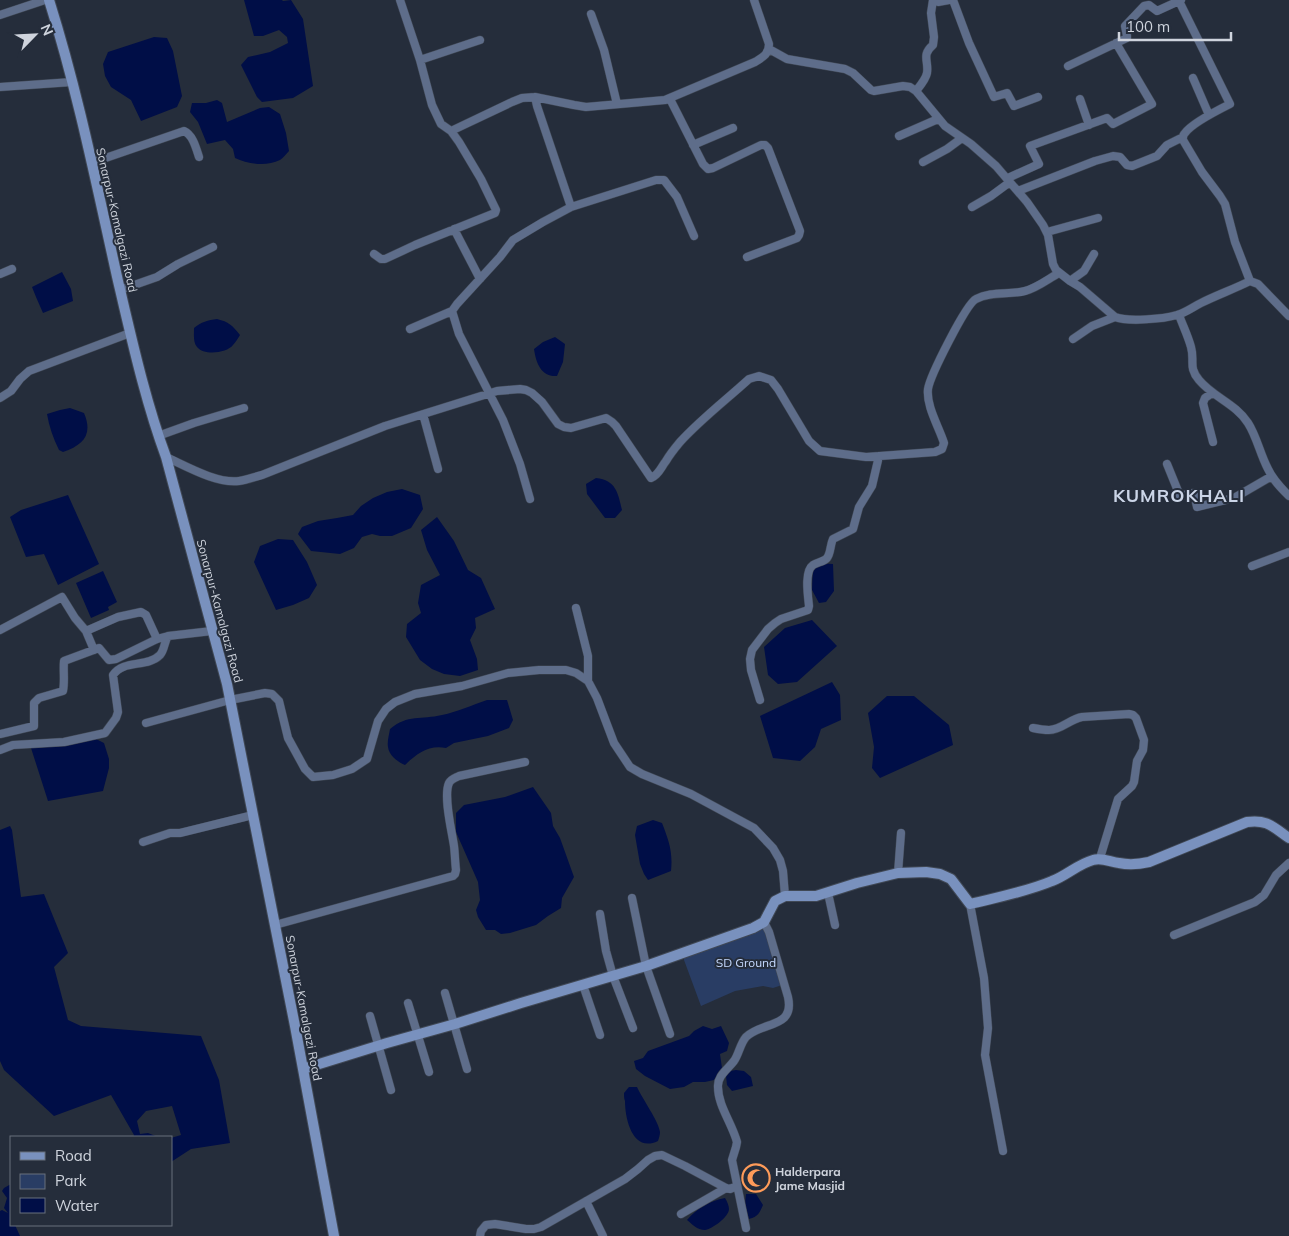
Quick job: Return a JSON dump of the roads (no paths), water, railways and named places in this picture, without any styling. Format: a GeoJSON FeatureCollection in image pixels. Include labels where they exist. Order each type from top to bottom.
{"type":"FeatureCollection","features":[{"type":"Feature","properties":{"kind":"main road","name":"Sonarpur-Kamalgazi Road"},"geometry":{"type":"LineString","coordinates":[[49,0],[62,40],[130,333],[158,436],[166,458],[230,700],[304,1069],[334,1236]]}},
{"type":"Feature","properties":{"kind":"main road"},"geometry":{"type":"LineString","coordinates":[[304,1069],[454,1025],[521,1002],[646,966],[753,928],[764,922],[775,901],[785,896],[816,896],[898,873],[926,872],[940,874],[951,879],[970,904],[1024,891],[1054,881],[1081,864],[1100,858],[1119,863],[1145,863],[1247,822],[1265,822],[1289,838]]}},
{"type":"Feature","properties":{"kind":"street"},"geometry":{"type":"LineString","coordinates":[[0,15],[46,0]]}},
{"type":"Feature","properties":{"kind":"street"},"geometry":{"type":"LineString","coordinates":[[374,254],[381,259],[385,259],[495,213],[496,210],[481,179],[459,142],[441,124],[432,105],[420,60],[400,0]]}},
{"type":"Feature","properties":{"kind":"street"},"geometry":{"type":"LineString","coordinates":[[451,132],[522,98],[535,97],[586,107],[665,100],[755,62],[764,56],[769,48],[768,38],[754,0]]}},
{"type":"Feature","properties":{"kind":"street"},"geometry":{"type":"LineString","coordinates":[[916,91],[926,75],[925,56],[928,49],[933,45],[931,13],[934,0],[938,2],[949,0]]}},
{"type":"Feature","properties":{"kind":"street"},"geometry":{"type":"LineString","coordinates":[[953,0],[966,37],[994,97],[1007,93],[1014,106],[1038,96]]}},
{"type":"Feature","properties":{"kind":"street"},"geometry":{"type":"LineString","coordinates":[[1018,191],[1095,161],[1113,156],[1120,157],[1127,165],[1132,166],[1157,156],[1167,145],[1183,137],[1185,132],[1209,115],[1230,104],[1180,0],[1157,10],[1149,5],[1144,6],[1125,26],[1126,38],[1068,66]]}},
{"type":"Feature","properties":{"kind":"street"},"geometry":{"type":"LineString","coordinates":[[591,14],[604,50],[617,104]]}},
{"type":"Feature","properties":{"kind":"street"},"geometry":{"type":"LineString","coordinates":[[420,60],[480,40]]}},
{"type":"Feature","properties":{"kind":"street"},"geometry":{"type":"LineString","coordinates":[[972,207],[990,196],[1009,180],[1039,164],[1030,146],[1107,118],[1113,124],[1152,104],[1116,43]]}},
{"type":"Feature","properties":{"kind":"street"},"geometry":{"type":"LineString","coordinates":[[769,48],[787,60],[845,69],[853,73],[874,91],[903,86],[910,87],[916,91],[945,126],[987,157],[1009,180],[1036,214],[1046,232],[1053,264],[1059,274],[1080,287],[1115,317],[1135,319],[1178,315],[1200,303],[1250,282],[1258,284],[1289,316]]}},
{"type":"Feature","properties":{"kind":"street"},"geometry":{"type":"LineString","coordinates":[[1193,78],[1209,115]]}},
{"type":"Feature","properties":{"kind":"street"},"geometry":{"type":"LineString","coordinates":[[0,87],[72,82]]}},
{"type":"Feature","properties":{"kind":"street"},"geometry":{"type":"LineString","coordinates":[[535,97],[571,207]]}},
{"type":"Feature","properties":{"kind":"street"},"geometry":{"type":"LineString","coordinates":[[670,99],[703,164],[708,169],[761,145],[765,145],[768,148],[800,231],[797,238],[747,257]]}},
{"type":"Feature","properties":{"kind":"street"},"geometry":{"type":"LineString","coordinates":[[1080,99],[1089,125]]}},
{"type":"Feature","properties":{"kind":"street"},"geometry":{"type":"LineString","coordinates":[[899,136],[938,119]]}},
{"type":"Feature","properties":{"kind":"street"},"geometry":{"type":"LineString","coordinates":[[693,145],[733,128]]}},
{"type":"Feature","properties":{"kind":"street"},"geometry":{"type":"LineString","coordinates":[[91,162],[184,131],[188,132],[199,157]]}},
{"type":"Feature","properties":{"kind":"street"},"geometry":{"type":"LineString","coordinates":[[1183,137],[1185,144],[1202,172],[1225,204],[1235,242],[1250,282]]}},
{"type":"Feature","properties":{"kind":"street"},"geometry":{"type":"LineString","coordinates":[[924,162],[962,138]]}},
{"type":"Feature","properties":{"kind":"street"},"geometry":{"type":"LineString","coordinates":[[410,329],[452,311],[513,240],[571,207],[660,179],[664,180],[677,197],[694,236]]}},
{"type":"Feature","properties":{"kind":"street"},"geometry":{"type":"LineString","coordinates":[[1046,232],[1098,218]]}},
{"type":"Feature","properties":{"kind":"street"},"geometry":{"type":"LineString","coordinates":[[454,229],[480,278]]}},
{"type":"Feature","properties":{"kind":"street"},"geometry":{"type":"LineString","coordinates":[[120,290],[157,277],[178,264],[213,247]]}},
{"type":"Feature","properties":{"kind":"street"},"geometry":{"type":"LineString","coordinates":[[1070,281],[1084,271],[1094,254]]}},
{"type":"Feature","properties":{"kind":"street"},"geometry":{"type":"LineString","coordinates":[[0,274],[12,269]]}},
{"type":"Feature","properties":{"kind":"street"},"geometry":{"type":"LineString","coordinates":[[166,458],[206,475],[227,481],[240,481],[262,475],[385,426],[489,393],[508,389],[526,390],[532,393],[542,402],[558,424],[564,427],[571,428],[606,418],[616,426],[651,478],[658,473],[666,460],[696,427],[749,379],[759,376],[771,380],[809,440],[820,451],[866,457],[935,452],[942,449],[944,443],[933,414],[928,389],[955,329],[971,302],[976,298],[990,295],[1024,291],[1059,274]]}},
{"type":"Feature","properties":{"kind":"street"},"geometry":{"type":"LineString","coordinates":[[452,311],[459,334],[510,437],[530,499]]}},
{"type":"Feature","properties":{"kind":"street"},"geometry":{"type":"LineString","coordinates":[[1178,315],[1191,348],[1194,372],[1212,393],[1239,412],[1247,422],[1272,476],[1289,496]]}},
{"type":"Feature","properties":{"kind":"street"},"geometry":{"type":"LineString","coordinates":[[1073,339],[1092,326],[1115,317]]}},
{"type":"Feature","properties":{"kind":"street"},"geometry":{"type":"LineString","coordinates":[[0,398],[11,391],[29,371],[130,333]]}},
{"type":"Feature","properties":{"kind":"street"},"geometry":{"type":"LineString","coordinates":[[1212,393],[1205,398],[1204,403],[1214,442]]}},
{"type":"Feature","properties":{"kind":"street"},"geometry":{"type":"LineString","coordinates":[[158,436],[244,408]]}},
{"type":"Feature","properties":{"kind":"street"},"geometry":{"type":"LineString","coordinates":[[423,414],[438,468]]}},
{"type":"Feature","properties":{"kind":"street"},"geometry":{"type":"LineString","coordinates":[[760,700],[750,670],[752,650],[775,623],[808,610],[809,570],[811,566],[829,556],[833,539],[853,529],[859,507],[872,486],[879,456]]}},
{"type":"Feature","properties":{"kind":"street"},"geometry":{"type":"LineString","coordinates":[[1167,464],[1180,496],[1194,493],[1198,507],[1234,498],[1272,476]]}},
{"type":"Feature","properties":{"kind":"street"},"geometry":{"type":"LineString","coordinates":[[1252,566],[1289,552]]}},
{"type":"Feature","properties":{"kind":"street"},"geometry":{"type":"LineString","coordinates":[[0,630],[62,597],[86,631],[94,650]]}},
{"type":"Feature","properties":{"kind":"street"},"geometry":{"type":"LineString","coordinates":[[576,608],[588,656],[588,681],[597,698],[614,743],[630,767],[690,794],[754,828],[773,848],[780,860],[785,896]]}},
{"type":"Feature","properties":{"kind":"street"},"geometry":{"type":"LineString","coordinates":[[86,631],[118,617],[141,612],[146,615],[157,639]]}},
{"type":"Feature","properties":{"kind":"street"},"geometry":{"type":"LineString","coordinates":[[0,734],[34,726],[34,703],[40,698],[63,691],[64,661],[99,648],[109,660],[116,659],[157,639],[212,631]]}},
{"type":"Feature","properties":{"kind":"street"},"geometry":{"type":"LineString","coordinates":[[0,750],[13,745],[64,742],[104,734],[116,718],[118,712],[113,675],[116,670],[132,664],[143,664],[154,660],[162,653],[168,636]]}},
{"type":"Feature","properties":{"kind":"street"},"geometry":{"type":"LineString","coordinates":[[146,723],[230,700],[265,693],[272,694],[279,701],[288,738],[305,769],[313,777],[333,775],[352,769],[367,759],[378,721],[386,709],[395,702],[415,694],[462,686],[508,674],[539,670],[566,670],[576,673],[588,681]]}},
{"type":"Feature","properties":{"kind":"street"},"geometry":{"type":"LineString","coordinates":[[1033,728],[1052,730],[1082,717],[1133,714],[1136,718],[1144,740],[1143,750],[1137,762],[1132,786],[1118,799],[1100,858]]}},
{"type":"Feature","properties":{"kind":"street"},"geometry":{"type":"LineString","coordinates":[[275,925],[453,876],[456,870],[448,809],[449,782],[459,776],[525,762]]}},
{"type":"Feature","properties":{"kind":"street"},"geometry":{"type":"LineString","coordinates":[[143,842],[170,833],[180,833],[253,815]]}},
{"type":"Feature","properties":{"kind":"street"},"geometry":{"type":"LineString","coordinates":[[898,873],[901,834]]}},
{"type":"Feature","properties":{"kind":"street"},"geometry":{"type":"LineString","coordinates":[[1174,935],[1255,902],[1264,894],[1276,874],[1289,863]]}},
{"type":"Feature","properties":{"kind":"street"},"geometry":{"type":"LineString","coordinates":[[828,893],[835,925]]}},
{"type":"Feature","properties":{"kind":"street"},"geometry":{"type":"LineString","coordinates":[[632,898],[646,966],[670,1034]]}},
{"type":"Feature","properties":{"kind":"street"},"geometry":{"type":"LineString","coordinates":[[970,904],[984,978],[988,1028],[985,1055],[1003,1151]]}},
{"type":"Feature","properties":{"kind":"street"},"geometry":{"type":"LineString","coordinates":[[600,914],[606,951],[613,976],[633,1028]]}},
{"type":"Feature","properties":{"kind":"street"},"geometry":{"type":"LineString","coordinates":[[746,1228],[732,1160],[737,1142],[721,1104],[718,1085],[719,1079],[734,1060],[746,1037],[782,1019],[788,1014],[790,1007],[769,932],[764,922]]}},
{"type":"Feature","properties":{"kind":"street"},"geometry":{"type":"LineString","coordinates":[[583,985],[600,1035]]}},
{"type":"Feature","properties":{"kind":"street"},"geometry":{"type":"LineString","coordinates":[[445,993],[467,1069]]}},
{"type":"Feature","properties":{"kind":"street"},"geometry":{"type":"LineString","coordinates":[[408,1003],[428,1072]]}},
{"type":"Feature","properties":{"kind":"street"},"geometry":{"type":"LineString","coordinates":[[370,1016],[391,1090]]}},
{"type":"Feature","properties":{"kind":"street"},"geometry":{"type":"LineString","coordinates":[[480,1236],[481,1231],[486,1225],[495,1224],[526,1229],[541,1227],[625,1179],[655,1156],[662,1155],[726,1188],[730,1189],[737,1186]]}},
{"type":"Feature","properties":{"kind":"street"},"geometry":{"type":"LineString","coordinates":[[681,1214],[726,1188]]}},
{"type":"Feature","properties":{"kind":"street"},"geometry":{"type":"LineString","coordinates":[[586,1201],[603,1236]]}},
{"type":"Feature","properties":{"kind":"water"},"geometry":{"type":"Polygon","coordinates":[[[244,0],[291,0],[303,19],[313,86],[293,98],[262,102],[257,97],[241,65],[248,57],[270,52],[288,43],[287,37],[279,30],[263,36],[254,36],[244,0]]]}},
{"type":"Feature","properties":{"kind":"water"},"geometry":{"type":"Polygon","coordinates":[[[154,37],[167,38],[173,51],[182,96],[177,107],[141,121],[131,100],[111,87],[105,76],[103,64],[108,52],[154,37]]]}},
{"type":"Feature","properties":{"kind":"water"},"geometry":{"type":"Polygon","coordinates":[[[217,100],[222,103],[227,122],[260,108],[269,107],[280,114],[289,151],[280,160],[257,164],[235,158],[233,149],[225,140],[207,144],[198,122],[190,112],[192,103],[206,103],[217,100]]]}},
{"type":"Feature","properties":{"kind":"water"},"geometry":{"type":"Polygon","coordinates":[[[62,272],[71,289],[73,301],[43,313],[32,287],[62,272]]]}},
{"type":"Feature","properties":{"kind":"water"},"geometry":{"type":"Polygon","coordinates":[[[217,319],[230,324],[240,335],[230,348],[221,352],[205,352],[200,350],[195,343],[194,328],[199,324],[217,319]]]}},
{"type":"Feature","properties":{"kind":"water"},"geometry":{"type":"Polygon","coordinates":[[[555,337],[565,344],[563,362],[557,376],[552,376],[543,372],[540,368],[534,349],[543,342],[555,337]]]}},
{"type":"Feature","properties":{"kind":"water"},"geometry":{"type":"Polygon","coordinates":[[[70,408],[84,413],[87,420],[87,433],[85,438],[76,446],[63,452],[59,450],[55,441],[47,414],[70,408]]]}},
{"type":"Feature","properties":{"kind":"water"},"geometry":{"type":"Polygon","coordinates":[[[596,478],[608,481],[615,488],[622,510],[615,518],[605,518],[587,494],[586,484],[596,478]]]}},
{"type":"Feature","properties":{"kind":"water"},"geometry":{"type":"Polygon","coordinates":[[[402,489],[420,495],[423,509],[411,528],[392,536],[372,534],[362,537],[354,548],[340,554],[311,551],[298,534],[302,527],[318,521],[353,515],[361,506],[373,498],[387,492],[402,489]]]}},
{"type":"Feature","properties":{"kind":"water"},"geometry":{"type":"Polygon","coordinates":[[[68,495],[99,564],[58,585],[44,554],[26,557],[10,517],[21,510],[68,495]]]}},
{"type":"Feature","properties":{"kind":"water"},"geometry":{"type":"Polygon","coordinates":[[[437,517],[454,541],[468,570],[481,578],[495,609],[475,618],[476,628],[470,640],[477,659],[478,670],[460,676],[444,674],[432,669],[420,660],[406,637],[407,624],[421,613],[418,603],[421,585],[440,575],[427,550],[421,530],[437,517]]]}},
{"type":"Feature","properties":{"kind":"water"},"geometry":{"type":"Polygon","coordinates":[[[278,539],[293,540],[307,562],[317,585],[309,598],[276,610],[254,562],[260,546],[278,539]]]}},
{"type":"Feature","properties":{"kind":"water"},"geometry":{"type":"Polygon","coordinates":[[[813,563],[833,564],[834,591],[826,602],[819,603],[812,590],[813,563]]]}},
{"type":"Feature","properties":{"kind":"water"},"geometry":{"type":"Polygon","coordinates":[[[103,571],[117,602],[108,607],[109,610],[91,618],[76,583],[103,571]]]}},
{"type":"Feature","properties":{"kind":"water"},"geometry":{"type":"Polygon","coordinates":[[[812,620],[837,646],[797,682],[778,684],[768,675],[764,647],[785,628],[812,620]]]}},
{"type":"Feature","properties":{"kind":"water"},"geometry":{"type":"Polygon","coordinates":[[[832,682],[840,695],[841,720],[821,729],[815,747],[800,761],[773,758],[760,716],[832,682]]]}},
{"type":"Feature","properties":{"kind":"water"},"geometry":{"type":"Polygon","coordinates":[[[887,696],[914,696],[949,725],[953,745],[880,778],[872,768],[874,747],[868,713],[887,696]]]}},
{"type":"Feature","properties":{"kind":"water"},"geometry":{"type":"Polygon","coordinates":[[[487,700],[507,700],[513,720],[509,728],[488,736],[454,743],[446,748],[429,749],[405,765],[390,753],[388,738],[390,729],[397,724],[409,719],[448,714],[487,700]]]}},
{"type":"Feature","properties":{"kind":"water"},"geometry":{"type":"Polygon","coordinates":[[[94,738],[104,743],[109,759],[109,768],[103,791],[48,801],[31,748],[70,745],[94,738]]]}},
{"type":"Feature","properties":{"kind":"water"},"geometry":{"type":"Polygon","coordinates":[[[533,787],[551,813],[553,826],[560,838],[574,877],[562,898],[561,908],[536,925],[501,934],[495,930],[486,930],[476,910],[480,900],[478,882],[456,832],[456,813],[464,805],[505,797],[533,787]]]}},
{"type":"Feature","properties":{"kind":"water"},"geometry":{"type":"Polygon","coordinates":[[[653,820],[662,823],[667,835],[671,852],[671,871],[648,880],[640,864],[635,835],[637,826],[653,820]]]}},
{"type":"Feature","properties":{"kind":"water"},"geometry":{"type":"Polygon","coordinates":[[[10,826],[12,830],[21,897],[44,894],[68,953],[54,967],[68,1020],[81,1026],[201,1036],[219,1080],[230,1143],[191,1149],[172,1161],[172,1138],[181,1135],[172,1106],[146,1111],[137,1121],[140,1134],[148,1133],[156,1136],[134,1136],[111,1095],[54,1116],[4,1070],[0,1061],[0,830],[10,826]]]}},
{"type":"Feature","properties":{"kind":"water"},"geometry":{"type":"Polygon","coordinates":[[[703,1026],[712,1029],[721,1026],[729,1043],[727,1051],[720,1054],[722,1068],[714,1080],[693,1082],[684,1087],[670,1089],[636,1069],[634,1061],[643,1058],[648,1051],[689,1036],[703,1026]]]}},
{"type":"Feature","properties":{"kind":"water"},"geometry":{"type":"Polygon","coordinates":[[[730,1071],[744,1071],[751,1077],[753,1086],[732,1091],[727,1085],[726,1076],[730,1071]]]}},
{"type":"Feature","properties":{"kind":"water"},"geometry":{"type":"Polygon","coordinates":[[[629,1087],[637,1087],[654,1116],[660,1132],[658,1141],[649,1144],[642,1142],[632,1133],[627,1117],[624,1096],[629,1087]]]}},
{"type":"Feature","properties":{"kind":"water"},"geometry":{"type":"Polygon","coordinates":[[[10,1185],[10,1226],[15,1226],[20,1236],[0,1236],[0,1211],[8,1213],[4,1208],[7,1198],[2,1191],[10,1185]]]}},
{"type":"Feature","properties":{"kind":"water"},"geometry":{"type":"Polygon","coordinates":[[[746,1194],[756,1194],[763,1205],[757,1216],[749,1219],[745,1204],[746,1194]]]}},
{"type":"Feature","properties":{"kind":"water"},"geometry":{"type":"Polygon","coordinates":[[[725,1198],[729,1206],[728,1212],[720,1222],[712,1227],[705,1230],[700,1229],[687,1220],[704,1206],[725,1198]]]}},
{"type":"Feature","properties":{"kind":"place","name":"Halderpara Jame Masjid"},"geometry":{"type":"Point","coordinates":[756,1178]}},
{"type":"Feature","properties":{"kind":"district","name":"KUMROKHALI"},"geometry":{"type":"Point","coordinates":[1179,495]}},
{"type":"Feature","properties":{"kind":"park label","name":"SD Ground"},"geometry":{"type":"Point","coordinates":[746,962]}}]}
